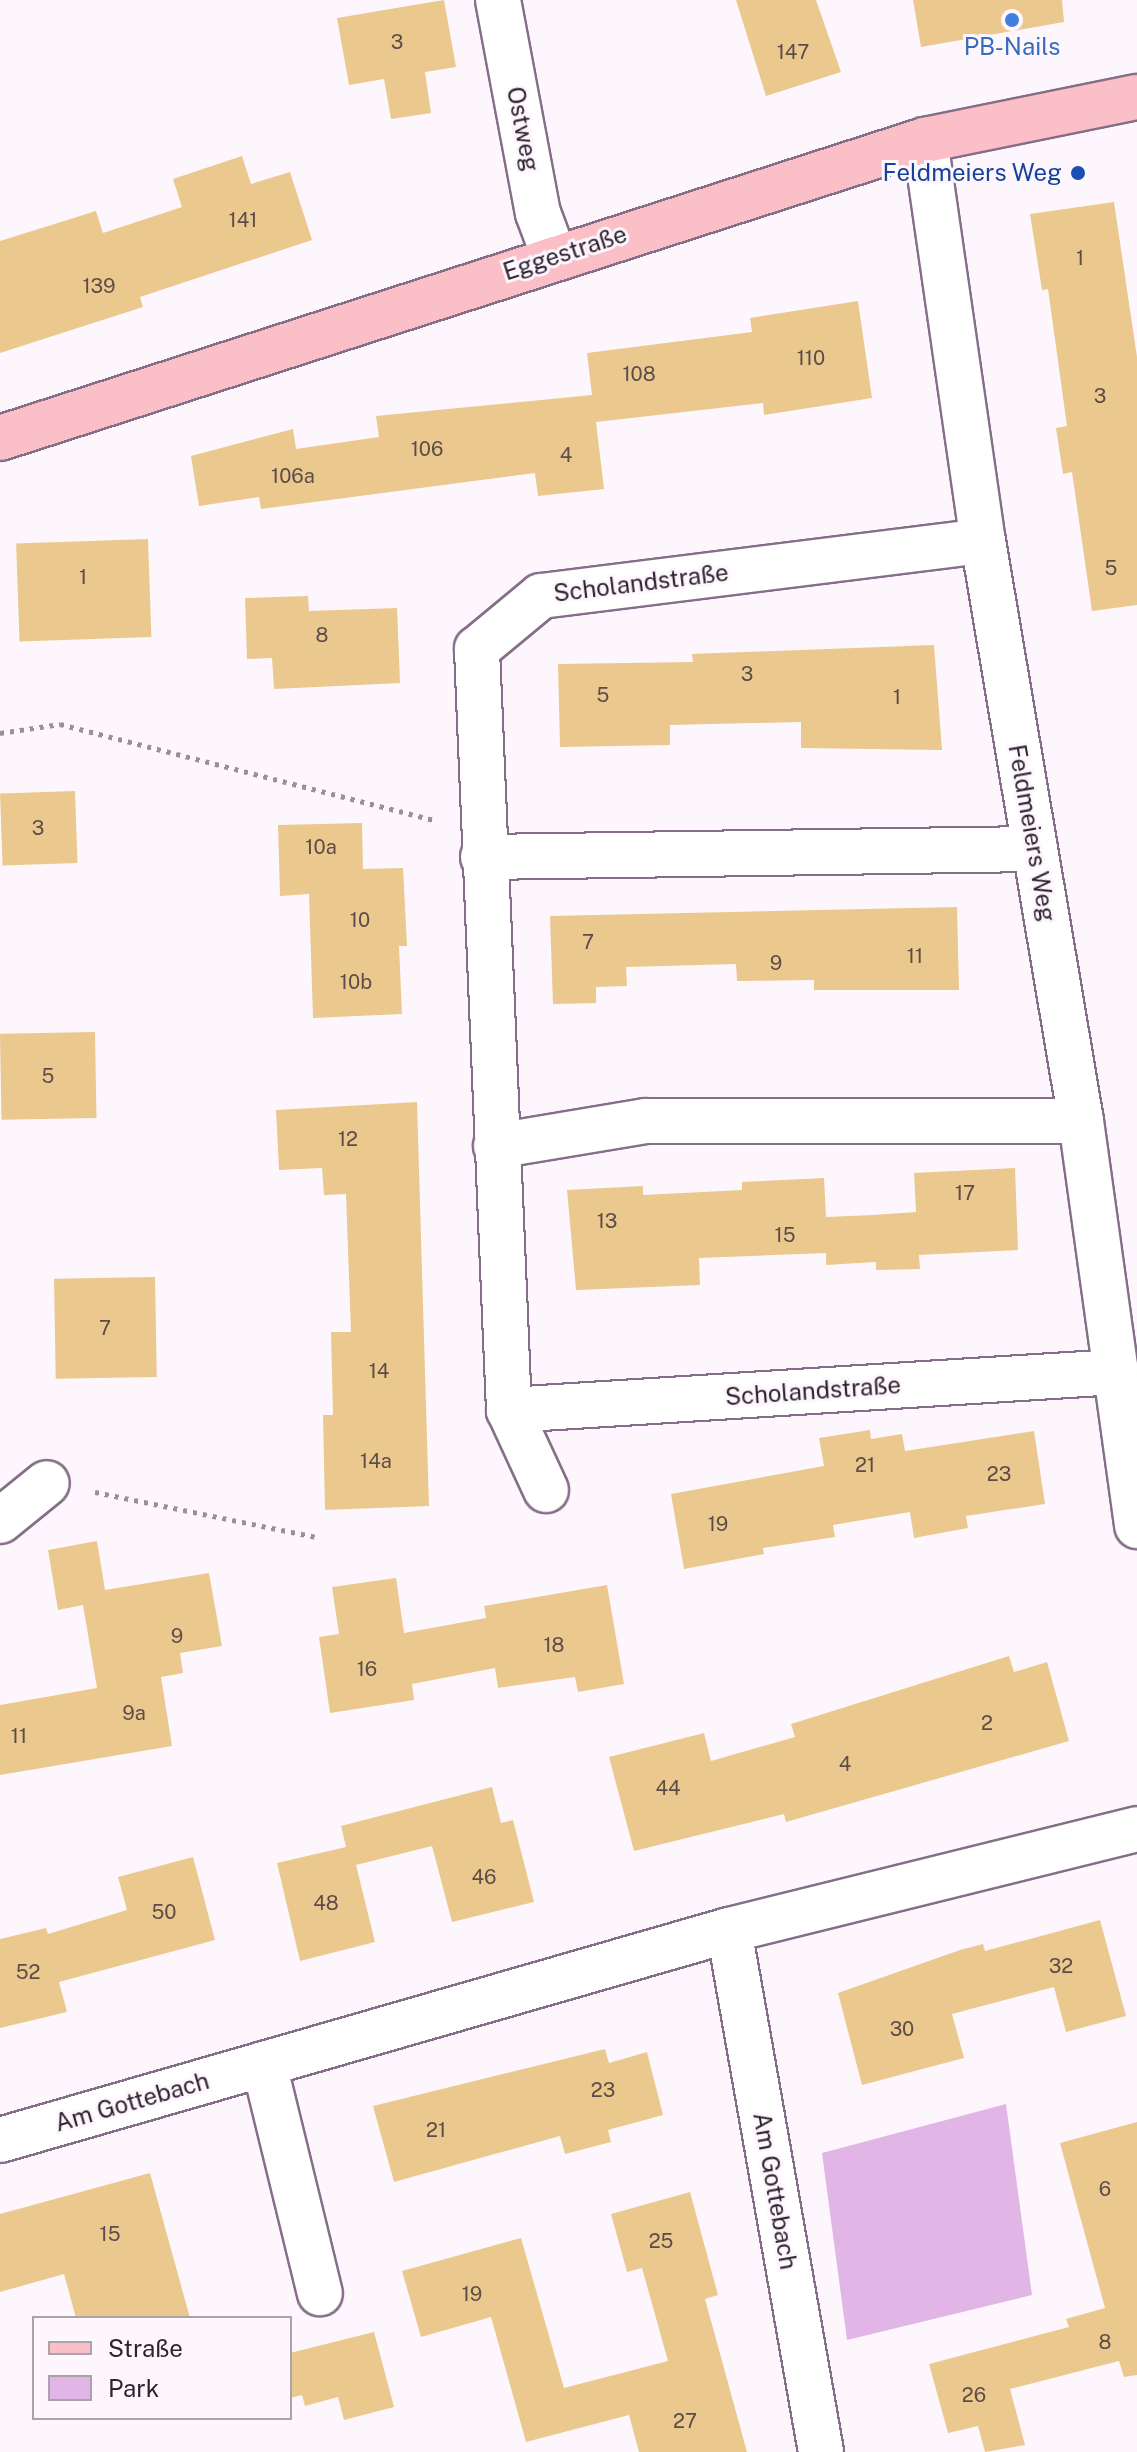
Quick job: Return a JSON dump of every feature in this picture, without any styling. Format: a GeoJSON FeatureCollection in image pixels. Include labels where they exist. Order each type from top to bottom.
{"type":"FeatureCollection","features":[{"type":"Feature","properties":{"kind":"main road","name":"Eggestraße"},"geometry":{"type":"LineString","coordinates":[[0,438],[554,256],[925,140],[1137,97]]}},
{"type":"Feature","properties":{"kind":"street","name":"Ostweg"},"geometry":{"type":"LineString","coordinates":[[498,0],[538,213],[554,256]]}},
{"type":"Feature","properties":{"kind":"street","name":"Feldmeiers Weg"},"geometry":{"type":"LineString","coordinates":[[925,140],[983,541],[1081,1121],[1137,1526]]}},
{"type":"Feature","properties":{"kind":"street","name":"Scholandstraße"},"geometry":{"type":"LineString","coordinates":[[546,1490],[509,1410],[477,649],[541,596],[983,541]]}},
{"type":"Feature","properties":{"kind":"street"},"geometry":{"type":"LineString","coordinates":[[483,844],[1035,849]]}},
{"type":"Feature","properties":{"kind":"street"},"geometry":{"type":"LineString","coordinates":[[496,1146],[645,1121],[1081,1121]]}},
{"type":"Feature","properties":{"kind":"street","name":"Scholandstraße"},"geometry":{"type":"LineString","coordinates":[[509,1410],[1117,1372]]}},
{"type":"Feature","properties":{"kind":"street"},"geometry":{"type":"LineString","coordinates":[[0,1521],[47,1483]]}},
{"type":"Feature","properties":{"kind":"street","name":"Am Gottebach"},"geometry":{"type":"LineString","coordinates":[[0,2140],[729,1930],[1137,1829]]}},
{"type":"Feature","properties":{"kind":"street","name":"Am Gottebach"},"geometry":{"type":"LineString","coordinates":[[729,1930],[821,2452]]}},
{"type":"Feature","properties":{"kind":"street"},"geometry":{"type":"LineString","coordinates":[[264,2064],[320,2293]]}},
{"type":"Feature","properties":{"kind":"path"},"geometry":{"type":"LineString","coordinates":[[0,733],[60,724],[483,844]]}},
{"type":"Feature","properties":{"kind":"path"},"geometry":{"type":"LineString","coordinates":[[47,1483],[316,1537]]}},
{"type":"Feature","properties":{"kind":"green space"},"geometry":{"type":"Polygon","coordinates":[[[1006,2104],[1032,2295],[847,2340],[822,2153],[1006,2104]]]}},
{"type":"Feature","properties":{"kind":"building"},"geometry":{"type":"Polygon","coordinates":[[[444,0],[456,67],[425,72],[431,113],[391,119],[384,79],[349,85],[337,18],[444,0]]]}},
{"type":"Feature","properties":{"kind":"building"},"geometry":{"type":"Polygon","coordinates":[[[736,0],[816,0],[841,72],[766,96],[736,0]]]}},
{"type":"Feature","properties":{"kind":"building"},"geometry":{"type":"Polygon","coordinates":[[[913,0],[1062,0],[1064,22],[921,47],[913,0]]]}},
{"type":"Feature","properties":{"kind":"building"},"geometry":{"type":"Polygon","coordinates":[[[242,156],[251,184],[290,172],[312,240],[140,297],[143,307],[0,353],[0,241],[96,211],[103,233],[182,207],[173,179],[242,156]]]}},
{"type":"Feature","properties":{"kind":"building"},"geometry":{"type":"Polygon","coordinates":[[[1114,202],[1137,357],[1137,605],[1092,611],[1072,472],[1063,474],[1056,428],[1067,426],[1048,289],[1042,290],[1030,214],[1114,202]]]}},
{"type":"Feature","properties":{"kind":"building"},"geometry":{"type":"Polygon","coordinates":[[[858,301],[872,398],[764,415],[763,403],[596,422],[604,489],[538,496],[535,473],[261,509],[259,497],[199,506],[191,456],[293,429],[296,449],[379,437],[376,416],[592,395],[587,353],[752,332],[750,318],[858,301]]]}},
{"type":"Feature","properties":{"kind":"building"},"geometry":{"type":"Polygon","coordinates":[[[148,539],[151,637],[20,642],[16,544],[148,539]]]}},
{"type":"Feature","properties":{"kind":"building"},"geometry":{"type":"Polygon","coordinates":[[[308,596],[309,611],[397,608],[400,683],[274,689],[272,658],[247,659],[245,598],[308,596]]]}},
{"type":"Feature","properties":{"kind":"building"},"geometry":{"type":"Polygon","coordinates":[[[934,645],[942,750],[801,748],[801,722],[670,725],[670,745],[560,747],[558,664],[693,662],[692,654],[934,645]]]}},
{"type":"Feature","properties":{"kind":"building"},"geometry":{"type":"Polygon","coordinates":[[[75,791],[78,863],[3,866],[0,794],[75,791]]]}},
{"type":"Feature","properties":{"kind":"building"},"geometry":{"type":"Polygon","coordinates":[[[362,823],[363,869],[403,868],[407,946],[399,946],[402,1014],[313,1018],[309,894],[280,896],[278,825],[362,823]]]}},
{"type":"Feature","properties":{"kind":"building"},"geometry":{"type":"Polygon","coordinates":[[[957,907],[959,990],[814,990],[814,980],[737,981],[736,964],[626,967],[627,986],[596,987],[596,1003],[553,1004],[550,916],[957,907]]]}},
{"type":"Feature","properties":{"kind":"building"},"geometry":{"type":"Polygon","coordinates":[[[95,1032],[97,1118],[2,1120],[0,1034],[95,1032]]]}},
{"type":"Feature","properties":{"kind":"building"},"geometry":{"type":"Polygon","coordinates":[[[417,1102],[429,1506],[325,1510],[323,1415],[333,1415],[331,1332],[351,1332],[346,1194],[324,1195],[322,1168],[279,1170],[276,1110],[417,1102]]]}},
{"type":"Feature","properties":{"kind":"building"},"geometry":{"type":"Polygon","coordinates":[[[1015,1168],[1018,1250],[919,1255],[920,1269],[876,1270],[876,1262],[826,1265],[826,1253],[699,1258],[700,1285],[576,1290],[567,1190],[643,1186],[643,1195],[742,1190],[742,1182],[824,1178],[826,1217],[873,1215],[916,1212],[914,1173],[1015,1168]]]}},
{"type":"Feature","properties":{"kind":"building"},"geometry":{"type":"Polygon","coordinates":[[[155,1277],[157,1377],[56,1379],[54,1279],[155,1277]]]}},
{"type":"Feature","properties":{"kind":"building"},"geometry":{"type":"Polygon","coordinates":[[[870,1430],[871,1439],[902,1434],[905,1451],[1034,1431],[1045,1504],[966,1516],[968,1528],[914,1538],[910,1512],[833,1525],[835,1537],[763,1548],[764,1554],[684,1569],[671,1494],[824,1466],[819,1438],[870,1430]]]}},
{"type":"Feature","properties":{"kind":"building"},"geometry":{"type":"Polygon","coordinates":[[[97,1541],[105,1590],[209,1573],[222,1646],[180,1653],[183,1673],[161,1677],[172,1746],[0,1775],[0,1705],[97,1688],[83,1605],[58,1610],[48,1550],[97,1541]]]}},
{"type":"Feature","properties":{"kind":"building"},"geometry":{"type":"Polygon","coordinates":[[[396,1578],[404,1633],[486,1618],[484,1606],[607,1585],[624,1684],[578,1692],[575,1677],[498,1688],[495,1668],[412,1684],[414,1700],[330,1713],[319,1637],[339,1634],[332,1587],[396,1578]]]}},
{"type":"Feature","properties":{"kind":"building"},"geometry":{"type":"Polygon","coordinates":[[[1009,1656],[1014,1672],[1047,1662],[1069,1741],[786,1822],[784,1814],[634,1851],[609,1757],[704,1733],[711,1761],[795,1737],[791,1724],[1009,1656]]]}},
{"type":"Feature","properties":{"kind":"building"},"geometry":{"type":"Polygon","coordinates":[[[492,1787],[501,1823],[513,1820],[534,1902],[452,1922],[432,1846],[356,1865],[375,1942],[300,1961],[277,1863],[346,1847],[341,1826],[492,1787]]]}},
{"type":"Feature","properties":{"kind":"building"},"geometry":{"type":"Polygon","coordinates":[[[193,1857],[215,1940],[59,1982],[67,2012],[0,2028],[0,1939],[46,1928],[48,1934],[127,1910],[118,1877],[193,1857]]]}},
{"type":"Feature","properties":{"kind":"building"},"geometry":{"type":"Polygon","coordinates":[[[1100,1920],[1126,2016],[1066,2032],[1054,1987],[952,2014],[964,2058],[862,2085],[838,1993],[960,1950],[983,1944],[985,1951],[1100,1920]]]}},
{"type":"Feature","properties":{"kind":"building"},"geometry":{"type":"Polygon","coordinates":[[[605,2049],[609,2063],[647,2052],[663,2115],[608,2130],[611,2142],[565,2154],[560,2136],[394,2182],[373,2106],[605,2049]]]}},
{"type":"Feature","properties":{"kind":"building"},"geometry":{"type":"Polygon","coordinates":[[[1137,2122],[1137,2375],[1124,2377],[1119,2361],[1010,2389],[1025,2445],[985,2452],[978,2426],[948,2433],[929,2364],[1069,2327],[1066,2319],[1105,2308],[1060,2143],[1137,2122]]]}},
{"type":"Feature","properties":{"kind":"building"},"geometry":{"type":"Polygon","coordinates":[[[150,2173],[189,2316],[75,2316],[64,2274],[0,2292],[0,2214],[150,2173]]]}},
{"type":"Feature","properties":{"kind":"building"},"geometry":{"type":"Polygon","coordinates":[[[690,2192],[718,2295],[705,2299],[747,2452],[639,2452],[629,2415],[526,2442],[491,2317],[421,2337],[402,2271],[521,2238],[564,2388],[668,2361],[642,2268],[627,2272],[611,2214],[690,2192]]]}},
{"type":"Feature","properties":{"kind":"building"},"geometry":{"type":"Polygon","coordinates":[[[374,2332],[394,2407],[344,2420],[338,2397],[305,2406],[302,2395],[292,2398],[292,2352],[374,2332]]]}},
{"type":"Feature","properties":{"kind":"place","name":"PB-Nails"},"geometry":{"type":"Point","coordinates":[1012,20]}},
{"type":"Feature","properties":{"kind":"place","name":"Feldmeiers Weg"},"geometry":{"type":"Point","coordinates":[1078,173]}}]}
